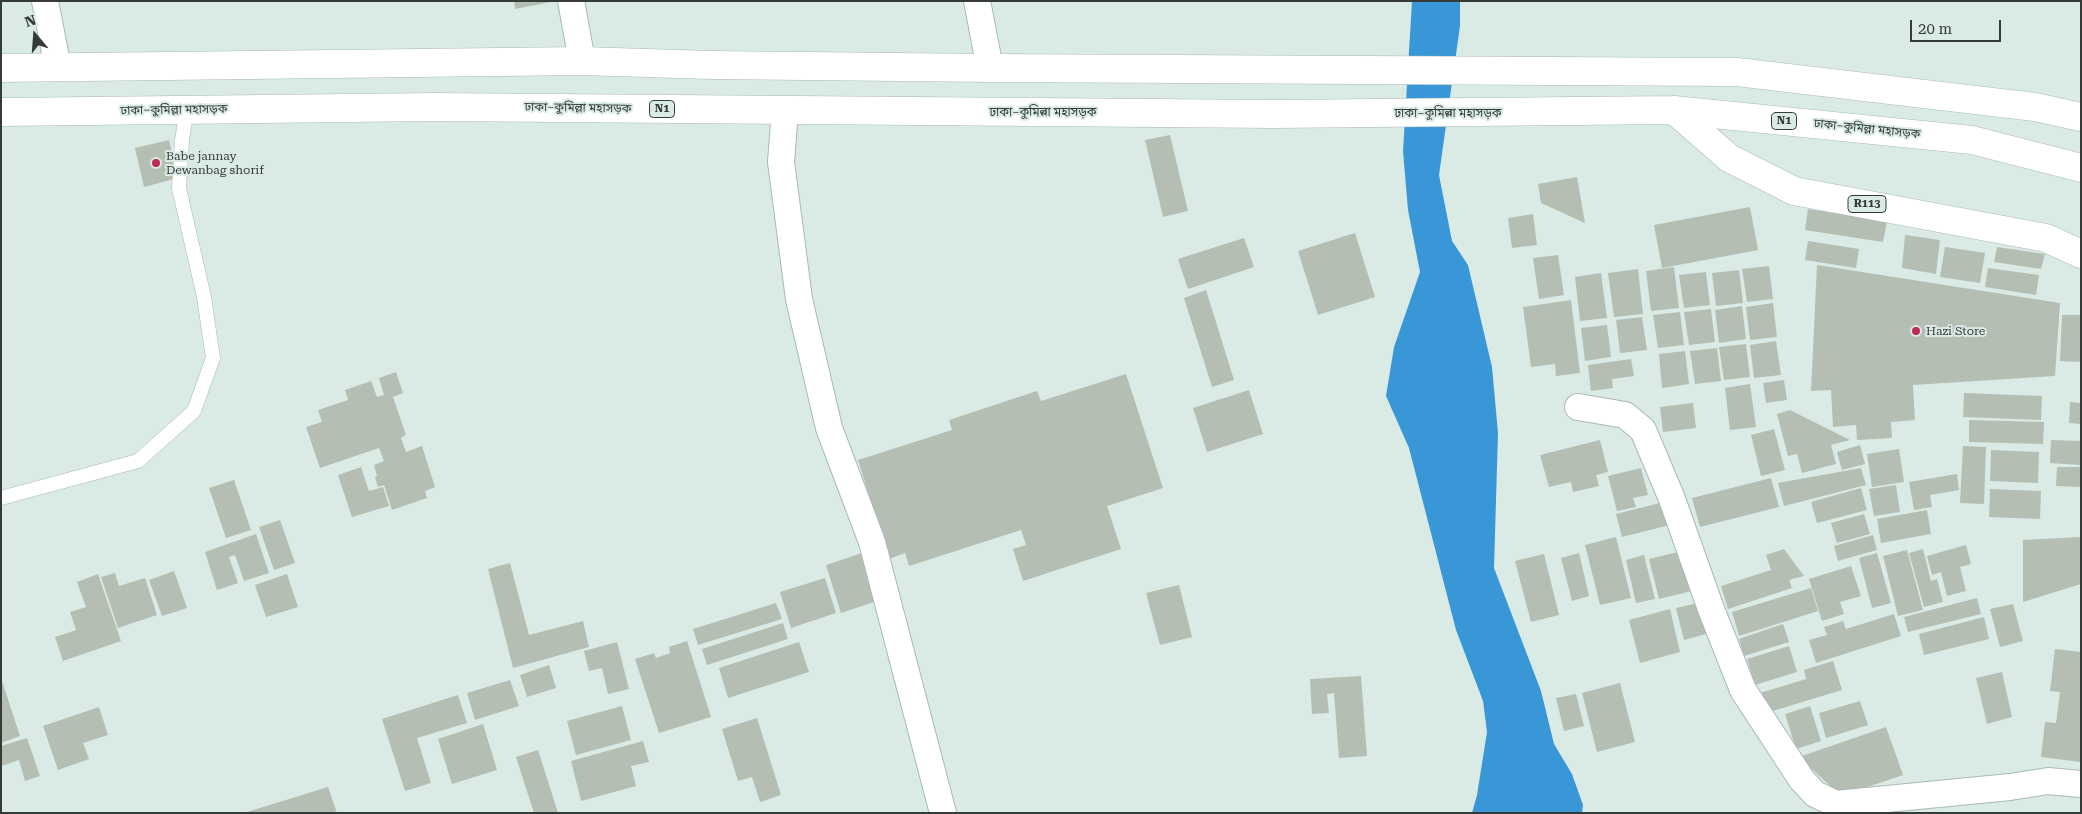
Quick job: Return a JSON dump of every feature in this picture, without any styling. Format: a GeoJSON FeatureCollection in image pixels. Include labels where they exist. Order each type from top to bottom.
{"type":"FeatureCollection","features":[{"type":"Feature","properties":{"kind":"highway"},"geometry":{"type":"LineString","coordinates":[[1,68],[582,61],[711,65],[990,68],[1484,69],[1737,72],[2035,107],[2081,117]]}},
{"type":"Feature","properties":{"kind":"highway","name":"ঢাকা–কুমিল্লা মহাসড়ক"},"geometry":{"type":"LineString","coordinates":[[1,112],[445,107],[1323,113],[1674,110],[1972,140],[2081,168]]}},
{"type":"Feature","properties":{"kind":"highway","name":"R113"},"geometry":{"type":"LineString","coordinates":[[1674,110],[1729,158],[1794,191],[2046,238],[2081,254]]}},
{"type":"Feature","properties":{"kind":"street"},"geometry":{"type":"LineString","coordinates":[[45,1],[58,68]]}},
{"type":"Feature","properties":{"kind":"street"},"geometry":{"type":"LineString","coordinates":[[571,1],[582,61]]}},
{"type":"Feature","properties":{"kind":"street"},"geometry":{"type":"LineString","coordinates":[[977,1],[990,68]]}},
{"type":"Feature","properties":{"kind":"street"},"geometry":{"type":"LineString","coordinates":[[785,110],[781,162],[799,299],[829,428],[872,542],[943,813]]}},
{"type":"Feature","properties":{"kind":"street"},"geometry":{"type":"LineString","coordinates":[[1578,407],[1624,415],[1643,430],[1672,499],[1711,609],[1743,690],[1802,780],[1815,794],[1836,804],[2010,787],[2048,781],[2081,784]]}},
{"type":"Feature","properties":{"kind":"lane"},"geometry":{"type":"LineString","coordinates":[[1,498],[138,461],[194,411],[214,358],[204,297],[179,188],[182,140],[187,109]]}},
{"type":"Feature","properties":{"kind":"water"},"geometry":{"type":"Polygon","coordinates":[[[1412,1],[1460,1],[1460,26],[1439,175],[1452,241],[1468,265],[1492,367],[1498,433],[1494,568],[1541,691],[1554,744],[1572,774],[1583,805],[1582,813],[1472,813],[1477,795],[1487,732],[1483,701],[1456,630],[1409,448],[1386,396],[1394,347],[1420,272],[1408,210],[1403,151],[1412,1]]]}},
{"type":"Feature","properties":{"kind":"building"},"geometry":{"type":"Polygon","coordinates":[[[514,1],[551,1],[551,2],[515,9],[514,1]]]}},
{"type":"Feature","properties":{"kind":"building"},"geometry":{"type":"Polygon","coordinates":[[[1170,135],[1188,211],[1163,217],[1145,140],[1170,135]]]}},
{"type":"Feature","properties":{"kind":"building","name":"Babe jannay Dewanbag shorif"},"geometry":{"type":"Polygon","coordinates":[[[169,140],[178,178],[144,187],[135,148],[169,140]]]}},
{"type":"Feature","properties":{"kind":"building"},"geometry":{"type":"Polygon","coordinates":[[[1577,177],[1585,223],[1541,203],[1538,184],[1577,177]]]}},
{"type":"Feature","properties":{"kind":"building"},"geometry":{"type":"Polygon","coordinates":[[[1750,207],[1758,250],[1662,268],[1654,225],[1750,207]]]}},
{"type":"Feature","properties":{"kind":"building"},"geometry":{"type":"Polygon","coordinates":[[[1808,209],[1887,221],[1883,242],[1805,230],[1808,209]]]}},
{"type":"Feature","properties":{"kind":"building"},"geometry":{"type":"Polygon","coordinates":[[[1533,214],[1537,245],[1512,248],[1508,218],[1533,214]]]}},
{"type":"Feature","properties":{"kind":"building"},"geometry":{"type":"Polygon","coordinates":[[[1355,233],[1375,297],[1318,315],[1298,251],[1355,233]]]}},
{"type":"Feature","properties":{"kind":"building"},"geometry":{"type":"Polygon","coordinates":[[[1905,235],[1940,240],[1936,274],[1902,268],[1905,235]]]}},
{"type":"Feature","properties":{"kind":"building"},"geometry":{"type":"Polygon","coordinates":[[[1244,238],[1254,267],[1188,289],[1178,259],[1244,238]]]}},
{"type":"Feature","properties":{"kind":"building"},"geometry":{"type":"Polygon","coordinates":[[[1808,241],[1859,249],[1856,268],[1805,260],[1808,241]]]}},
{"type":"Feature","properties":{"kind":"building"},"geometry":{"type":"Polygon","coordinates":[[[1945,247],[1985,253],[1980,283],[1940,277],[1945,247]]]}},
{"type":"Feature","properties":{"kind":"building"},"geometry":{"type":"Polygon","coordinates":[[[1997,247],[2045,254],[2041,269],[1994,262],[1997,247]]]}},
{"type":"Feature","properties":{"kind":"building"},"geometry":{"type":"Polygon","coordinates":[[[1558,255],[1564,295],[1539,299],[1533,258],[1558,255]]]}},
{"type":"Feature","properties":{"kind":"building"},"geometry":{"type":"Polygon","coordinates":[[[1817,265],[2060,303],[2055,376],[1913,385],[1915,420],[1891,422],[1892,438],[1857,440],[1856,425],[1833,427],[1831,390],[1811,391],[1817,265]]]}},
{"type":"Feature","properties":{"kind":"building"},"geometry":{"type":"Polygon","coordinates":[[[1769,266],[1773,299],[1747,302],[1742,269],[1769,266]]]}},
{"type":"Feature","properties":{"kind":"building"},"geometry":{"type":"Polygon","coordinates":[[[1674,267],[1679,308],[1651,311],[1646,271],[1674,267]]]}},
{"type":"Feature","properties":{"kind":"building"},"geometry":{"type":"Polygon","coordinates":[[[1988,268],[2039,275],[2036,295],[1985,287],[1988,268]]]}},
{"type":"Feature","properties":{"kind":"building"},"geometry":{"type":"Polygon","coordinates":[[[1638,269],[1643,314],[1614,317],[1608,273],[1638,269]]]}},
{"type":"Feature","properties":{"kind":"building"},"geometry":{"type":"Polygon","coordinates":[[[1739,270],[1743,303],[1716,306],[1712,273],[1739,270]]]}},
{"type":"Feature","properties":{"kind":"building"},"geometry":{"type":"Polygon","coordinates":[[[1706,272],[1710,305],[1684,308],[1679,275],[1706,272]]]}},
{"type":"Feature","properties":{"kind":"building"},"geometry":{"type":"Polygon","coordinates":[[[1601,273],[1607,318],[1580,321],[1575,277],[1601,273]]]}},
{"type":"Feature","properties":{"kind":"building"},"geometry":{"type":"Polygon","coordinates":[[[1206,290],[1234,380],[1212,387],[1184,298],[1206,290]]]}},
{"type":"Feature","properties":{"kind":"building"},"geometry":{"type":"Polygon","coordinates":[[[1571,300],[1580,373],[1556,376],[1555,364],[1531,367],[1523,307],[1571,300]]]}},
{"type":"Feature","properties":{"kind":"building"},"geometry":{"type":"Polygon","coordinates":[[[1773,303],[1777,337],[1750,340],[1746,307],[1773,303]]]}},
{"type":"Feature","properties":{"kind":"building"},"geometry":{"type":"Polygon","coordinates":[[[1742,306],[1746,339],[1719,343],[1715,310],[1742,306]]]}},
{"type":"Feature","properties":{"kind":"building"},"geometry":{"type":"Polygon","coordinates":[[[1711,309],[1715,342],[1689,345],[1684,312],[1711,309]]]}},
{"type":"Feature","properties":{"kind":"building"},"geometry":{"type":"Polygon","coordinates":[[[1680,312],[1684,345],[1658,348],[1653,315],[1680,312]]]}},
{"type":"Feature","properties":{"kind":"building"},"geometry":{"type":"Polygon","coordinates":[[[2062,315],[2081,315],[2081,362],[2060,361],[2062,315]]]}},
{"type":"Feature","properties":{"kind":"building"},"geometry":{"type":"Polygon","coordinates":[[[1642,317],[1647,350],[1620,353],[1616,320],[1642,317]]]}},
{"type":"Feature","properties":{"kind":"building"},"geometry":{"type":"Polygon","coordinates":[[[1607,325],[1611,357],[1585,361],[1581,328],[1607,325]]]}},
{"type":"Feature","properties":{"kind":"building"},"geometry":{"type":"Polygon","coordinates":[[[1776,341],[1781,375],[1754,378],[1750,345],[1776,341]]]}},
{"type":"Feature","properties":{"kind":"building"},"geometry":{"type":"Polygon","coordinates":[[[1746,344],[1750,377],[1724,380],[1719,347],[1746,344]]]}},
{"type":"Feature","properties":{"kind":"building"},"geometry":{"type":"Polygon","coordinates":[[[1717,348],[1721,381],[1695,384],[1690,351],[1717,348]]]}},
{"type":"Feature","properties":{"kind":"building"},"geometry":{"type":"Polygon","coordinates":[[[1685,351],[1689,384],[1662,388],[1659,354],[1685,351]]]}},
{"type":"Feature","properties":{"kind":"building"},"geometry":{"type":"Polygon","coordinates":[[[1631,359],[1634,376],[1612,379],[1613,388],[1591,391],[1588,365],[1631,359]]]}},
{"type":"Feature","properties":{"kind":"building"},"geometry":{"type":"Polygon","coordinates":[[[396,372],[403,393],[393,397],[406,435],[401,438],[406,452],[422,446],[435,487],[425,491],[427,498],[392,510],[384,485],[378,487],[375,477],[377,476],[374,465],[384,461],[379,448],[320,468],[306,427],[322,422],[318,410],[348,400],[345,390],[371,381],[377,397],[384,395],[379,378],[396,372]]]}},
{"type":"Feature","properties":{"kind":"building"},"geometry":{"type":"Polygon","coordinates":[[[1126,374],[1163,488],[1107,506],[1121,549],[1023,581],[1013,549],[1026,545],[1021,530],[909,566],[905,553],[889,559],[858,460],[952,430],[949,420],[1037,391],[1041,401],[1126,374]]]}},
{"type":"Feature","properties":{"kind":"building"},"geometry":{"type":"Polygon","coordinates":[[[1784,380],[1787,400],[1766,403],[1763,383],[1784,380]]]}},
{"type":"Feature","properties":{"kind":"building"},"geometry":{"type":"Polygon","coordinates":[[[1750,384],[1756,427],[1730,430],[1725,388],[1750,384]]]}},
{"type":"Feature","properties":{"kind":"building"},"geometry":{"type":"Polygon","coordinates":[[[1249,390],[1263,434],[1207,452],[1193,408],[1249,390]]]}},
{"type":"Feature","properties":{"kind":"building"},"geometry":{"type":"Polygon","coordinates":[[[1964,393],[2042,396],[2041,420],[1963,417],[1964,393]]]}},
{"type":"Feature","properties":{"kind":"building"},"geometry":{"type":"Polygon","coordinates":[[[2070,402],[2081,403],[2081,424],[2069,423],[2070,402]]]}},
{"type":"Feature","properties":{"kind":"building"},"geometry":{"type":"Polygon","coordinates":[[[1693,403],[1696,428],[1663,432],[1660,407],[1693,403]]]}},
{"type":"Feature","properties":{"kind":"building"},"geometry":{"type":"Polygon","coordinates":[[[1790,410],[1850,440],[1831,445],[1836,464],[1802,473],[1797,454],[1788,456],[1777,414],[1790,410]]]}},
{"type":"Feature","properties":{"kind":"building"},"geometry":{"type":"Polygon","coordinates":[[[1969,420],[2044,422],[2043,444],[1969,442],[1969,420]]]}},
{"type":"Feature","properties":{"kind":"building"},"geometry":{"type":"Polygon","coordinates":[[[1774,429],[1785,470],[1761,476],[1751,435],[1774,429]]]}},
{"type":"Feature","properties":{"kind":"building"},"geometry":{"type":"Polygon","coordinates":[[[1600,440],[1608,472],[1596,475],[1599,486],[1573,492],[1571,482],[1549,487],[1540,455],[1600,440]]]}},
{"type":"Feature","properties":{"kind":"building"},"geometry":{"type":"Polygon","coordinates":[[[2051,440],[2081,441],[2081,465],[2050,463],[2051,440]]]}},
{"type":"Feature","properties":{"kind":"building"},"geometry":{"type":"Polygon","coordinates":[[[1860,445],[1865,464],[1842,470],[1837,452],[1860,445]]]}},
{"type":"Feature","properties":{"kind":"building"},"geometry":{"type":"Polygon","coordinates":[[[1963,446],[1986,447],[1984,504],[1960,503],[1963,446]]]}},
{"type":"Feature","properties":{"kind":"building"},"geometry":{"type":"Polygon","coordinates":[[[1899,449],[1904,482],[1872,487],[1867,454],[1899,449]]]}},
{"type":"Feature","properties":{"kind":"building"},"geometry":{"type":"Polygon","coordinates":[[[1991,450],[2039,452],[2038,483],[1990,481],[1991,450]]]}},
{"type":"Feature","properties":{"kind":"building"},"geometry":{"type":"Polygon","coordinates":[[[361,467],[369,491],[383,487],[389,506],[352,517],[338,475],[361,467]]]}},
{"type":"Feature","properties":{"kind":"building"},"geometry":{"type":"Polygon","coordinates":[[[2057,467],[2081,467],[2081,487],[2056,486],[2057,467]]]}},
{"type":"Feature","properties":{"kind":"building"},"geometry":{"type":"Polygon","coordinates":[[[1641,468],[1648,495],[1633,498],[1636,507],[1617,511],[1608,476],[1641,468]]]}},
{"type":"Feature","properties":{"kind":"building"},"geometry":{"type":"Polygon","coordinates":[[[1861,468],[1866,485],[1784,506],[1778,483],[1861,468]]]}},
{"type":"Feature","properties":{"kind":"building"},"geometry":{"type":"Polygon","coordinates":[[[1957,474],[1959,490],[1930,495],[1932,507],[1914,510],[1909,482],[1957,474]]]}},
{"type":"Feature","properties":{"kind":"building"},"geometry":{"type":"Polygon","coordinates":[[[1771,478],[1779,507],[1700,527],[1692,498],[1771,478]]]}},
{"type":"Feature","properties":{"kind":"building"},"geometry":{"type":"Polygon","coordinates":[[[234,480],[251,530],[226,538],[209,488],[234,480]]]}},
{"type":"Feature","properties":{"kind":"building"},"geometry":{"type":"Polygon","coordinates":[[[1896,485],[1900,512],[1874,516],[1869,489],[1896,485]]]}},
{"type":"Feature","properties":{"kind":"building"},"geometry":{"type":"Polygon","coordinates":[[[1861,488],[1867,510],[1817,523],[1811,502],[1861,488]]]}},
{"type":"Feature","properties":{"kind":"building"},"geometry":{"type":"Polygon","coordinates":[[[1990,489],[2041,491],[2040,519],[1989,517],[1990,489]]]}},
{"type":"Feature","properties":{"kind":"building"},"geometry":{"type":"Polygon","coordinates":[[[1664,502],[1670,525],[1622,537],[1616,514],[1664,502]]]}},
{"type":"Feature","properties":{"kind":"building"},"geometry":{"type":"Polygon","coordinates":[[[1927,510],[1931,534],[1881,543],[1877,519],[1927,510]]]}},
{"type":"Feature","properties":{"kind":"building"},"geometry":{"type":"Polygon","coordinates":[[[1864,514],[1870,534],[1837,543],[1831,523],[1864,514]]]}},
{"type":"Feature","properties":{"kind":"building"},"geometry":{"type":"Polygon","coordinates":[[[280,520],[295,563],[274,570],[259,527],[280,520]]]}},
{"type":"Feature","properties":{"kind":"building"},"geometry":{"type":"Polygon","coordinates":[[[256,534],[269,573],[244,581],[235,555],[229,557],[238,583],[217,590],[205,552],[256,534]]]}},
{"type":"Feature","properties":{"kind":"building"},"geometry":{"type":"Polygon","coordinates":[[[1873,535],[1877,550],[1838,561],[1834,546],[1873,535]]]}},
{"type":"Feature","properties":{"kind":"building"},"geometry":{"type":"Polygon","coordinates":[[[1616,537],[1631,598],[1600,605],[1585,545],[1616,537]]]}},
{"type":"Feature","properties":{"kind":"building"},"geometry":{"type":"Polygon","coordinates":[[[2081,537],[2081,584],[2023,602],[2023,540],[2081,537]]]}},
{"type":"Feature","properties":{"kind":"building"},"geometry":{"type":"Polygon","coordinates":[[[1966,545],[1971,564],[1960,567],[1966,591],[1947,596],[1941,572],[1932,575],[1927,556],[1966,545]]]}},
{"type":"Feature","properties":{"kind":"building"},"geometry":{"type":"Polygon","coordinates":[[[1784,549],[1804,576],[1789,580],[1792,588],[1728,609],[1721,586],[1771,570],[1766,555],[1784,549]]]}},
{"type":"Feature","properties":{"kind":"building"},"geometry":{"type":"Polygon","coordinates":[[[1923,549],[1931,581],[1937,579],[1943,602],[1924,607],[1909,553],[1923,549]]]}},
{"type":"Feature","properties":{"kind":"building"},"geometry":{"type":"Polygon","coordinates":[[[1907,550],[1923,610],[1898,616],[1883,556],[1907,550]]]}},
{"type":"Feature","properties":{"kind":"building"},"geometry":{"type":"Polygon","coordinates":[[[868,551],[883,599],[841,613],[826,565],[868,551]]]}},
{"type":"Feature","properties":{"kind":"building"},"geometry":{"type":"Polygon","coordinates":[[[1682,551],[1692,591],[1659,599],[1649,559],[1682,551]]]}},
{"type":"Feature","properties":{"kind":"building"},"geometry":{"type":"Polygon","coordinates":[[[1579,553],[1589,596],[1572,601],[1561,558],[1579,553]]]}},
{"type":"Feature","properties":{"kind":"building"},"geometry":{"type":"Polygon","coordinates":[[[1877,553],[1891,603],[1872,608],[1859,558],[1877,553]]]}},
{"type":"Feature","properties":{"kind":"building"},"geometry":{"type":"Polygon","coordinates":[[[1544,554],[1559,615],[1531,622],[1515,561],[1544,554]]]}},
{"type":"Feature","properties":{"kind":"building"},"geometry":{"type":"Polygon","coordinates":[[[1644,555],[1655,599],[1636,603],[1626,560],[1644,555]]]}},
{"type":"Feature","properties":{"kind":"building"},"geometry":{"type":"Polygon","coordinates":[[[510,563],[529,635],[583,621],[589,647],[513,668],[488,569],[510,563]]]}},
{"type":"Feature","properties":{"kind":"building"},"geometry":{"type":"Polygon","coordinates":[[[1851,566],[1861,596],[1840,602],[1844,614],[1822,621],[1809,579],[1851,566]]]}},
{"type":"Feature","properties":{"kind":"building"},"geometry":{"type":"Polygon","coordinates":[[[174,571],[187,608],[162,616],[149,580],[174,571]]]}},
{"type":"Feature","properties":{"kind":"building"},"geometry":{"type":"Polygon","coordinates":[[[115,573],[119,586],[145,578],[157,615],[118,628],[101,577],[115,573]]]}},
{"type":"Feature","properties":{"kind":"building"},"geometry":{"type":"Polygon","coordinates":[[[98,574],[121,641],[63,661],[55,637],[76,630],[70,612],[86,607],[77,582],[98,574]]]}},
{"type":"Feature","properties":{"kind":"building"},"geometry":{"type":"Polygon","coordinates":[[[287,574],[298,607],[266,617],[255,585],[287,574]]]}},
{"type":"Feature","properties":{"kind":"building"},"geometry":{"type":"Polygon","coordinates":[[[825,578],[836,613],[791,628],[780,592],[825,578]]]}},
{"type":"Feature","properties":{"kind":"building"},"geometry":{"type":"Polygon","coordinates":[[[1179,585],[1192,637],[1160,645],[1146,593],[1179,585]]]}},
{"type":"Feature","properties":{"kind":"building"},"geometry":{"type":"Polygon","coordinates":[[[1811,588],[1818,611],[1739,636],[1732,612],[1811,588]]]}},
{"type":"Feature","properties":{"kind":"building"},"geometry":{"type":"Polygon","coordinates":[[[1977,598],[1981,614],[1908,632],[1904,617],[1977,598]]]}},
{"type":"Feature","properties":{"kind":"building"},"geometry":{"type":"Polygon","coordinates":[[[776,603],[782,619],[698,645],[693,629],[776,603]]]}},
{"type":"Feature","properties":{"kind":"building"},"geometry":{"type":"Polygon","coordinates":[[[1698,603],[1706,634],[1684,640],[1676,608],[1698,603]]]}},
{"type":"Feature","properties":{"kind":"building"},"geometry":{"type":"Polygon","coordinates":[[[2013,604],[2023,641],[2000,647],[1990,609],[2013,604]]]}},
{"type":"Feature","properties":{"kind":"building"},"geometry":{"type":"Polygon","coordinates":[[[1670,609],[1680,652],[1640,663],[1629,620],[1670,609]]]}},
{"type":"Feature","properties":{"kind":"building"},"geometry":{"type":"Polygon","coordinates":[[[1894,614],[1901,636],[1816,663],[1809,640],[1827,635],[1824,627],[1843,621],[1846,629],[1894,614]]]}},
{"type":"Feature","properties":{"kind":"building"},"geometry":{"type":"Polygon","coordinates":[[[1984,617],[1989,639],[1924,655],[1919,634],[1984,617]]]}},
{"type":"Feature","properties":{"kind":"building"},"geometry":{"type":"Polygon","coordinates":[[[783,623],[788,639],[707,665],[702,649],[783,623]]]}},
{"type":"Feature","properties":{"kind":"building"},"geometry":{"type":"Polygon","coordinates":[[[1783,624],[1789,642],[1744,656],[1739,639],[1783,624]]]}},
{"type":"Feature","properties":{"kind":"building"},"geometry":{"type":"Polygon","coordinates":[[[687,641],[711,717],[659,733],[635,659],[654,653],[656,658],[670,653],[669,647],[687,641]]]}},
{"type":"Feature","properties":{"kind":"building"},"geometry":{"type":"Polygon","coordinates":[[[617,642],[629,689],[608,694],[602,668],[589,671],[584,651],[617,642]]]}},
{"type":"Feature","properties":{"kind":"building"},"geometry":{"type":"Polygon","coordinates":[[[799,642],[809,672],[728,698],[719,668],[799,642]]]}},
{"type":"Feature","properties":{"kind":"building"},"geometry":{"type":"Polygon","coordinates":[[[1789,646],[1797,672],[1755,685],[1747,659],[1789,646]]]}},
{"type":"Feature","properties":{"kind":"building"},"geometry":{"type":"Polygon","coordinates":[[[2055,649],[2081,652],[2081,762],[2041,757],[2045,722],[2056,723],[2060,692],[2050,691],[2055,649]]]}},
{"type":"Feature","properties":{"kind":"building"},"geometry":{"type":"Polygon","coordinates":[[[1833,661],[1842,690],[1766,713],[1760,693],[1806,679],[1804,670],[1833,661]]]}},
{"type":"Feature","properties":{"kind":"building"},"geometry":{"type":"Polygon","coordinates":[[[549,665],[556,688],[527,697],[520,675],[549,665]]]}},
{"type":"Feature","properties":{"kind":"building"},"geometry":{"type":"Polygon","coordinates":[[[2002,672],[2012,717],[1987,724],[1976,678],[2002,672]]]}},
{"type":"Feature","properties":{"kind":"building"},"geometry":{"type":"Polygon","coordinates":[[[1361,676],[1367,756],[1339,758],[1334,693],[1327,694],[1329,713],[1312,714],[1310,679],[1361,676]]]}},
{"type":"Feature","properties":{"kind":"building"},"geometry":{"type":"Polygon","coordinates":[[[510,680],[519,706],[475,720],[467,693],[510,680]]]}},
{"type":"Feature","properties":{"kind":"building"},"geometry":{"type":"Polygon","coordinates":[[[1,682],[20,736],[1,743],[1,682]]]}},
{"type":"Feature","properties":{"kind":"building"},"geometry":{"type":"Polygon","coordinates":[[[1620,683],[1635,742],[1597,752],[1582,693],[1620,683]]]}},
{"type":"Feature","properties":{"kind":"building"},"geometry":{"type":"Polygon","coordinates":[[[1576,694],[1584,726],[1564,731],[1556,698],[1576,694]]]}},
{"type":"Feature","properties":{"kind":"building"},"geometry":{"type":"Polygon","coordinates":[[[458,695],[467,723],[417,738],[431,783],[405,791],[382,719],[458,695]]]}},
{"type":"Feature","properties":{"kind":"building"},"geometry":{"type":"Polygon","coordinates":[[[1860,701],[1868,725],[1826,738],[1819,713],[1860,701]]]}},
{"type":"Feature","properties":{"kind":"building"},"geometry":{"type":"Polygon","coordinates":[[[622,706],[631,740],[576,755],[567,721],[622,706]]]}},
{"type":"Feature","properties":{"kind":"building"},"geometry":{"type":"Polygon","coordinates":[[[1810,706],[1821,741],[1796,749],[1785,714],[1810,706]]]}},
{"type":"Feature","properties":{"kind":"building"},"geometry":{"type":"Polygon","coordinates":[[[99,707],[108,735],[83,743],[89,759],[58,770],[43,726],[99,707]]]}},
{"type":"Feature","properties":{"kind":"building"},"geometry":{"type":"Polygon","coordinates":[[[757,718],[781,795],[760,802],[752,777],[738,781],[722,729],[757,718]]]}},
{"type":"Feature","properties":{"kind":"building"},"geometry":{"type":"Polygon","coordinates":[[[483,724],[497,770],[452,784],[438,739],[483,724]]]}},
{"type":"Feature","properties":{"kind":"building"},"geometry":{"type":"Polygon","coordinates":[[[1886,727],[1903,775],[1841,796],[1799,757],[1886,727]]]}},
{"type":"Feature","properties":{"kind":"building"},"geometry":{"type":"Polygon","coordinates":[[[27,738],[40,776],[25,781],[19,760],[1,766],[1,746],[27,738]]]}},
{"type":"Feature","properties":{"kind":"building"},"geometry":{"type":"Polygon","coordinates":[[[643,741],[649,762],[631,766],[636,786],[581,801],[571,761],[643,741]]]}},
{"type":"Feature","properties":{"kind":"building"},"geometry":{"type":"Polygon","coordinates":[[[538,750],[558,813],[534,813],[516,757],[538,750]]]}},
{"type":"Feature","properties":{"kind":"building"},"geometry":{"type":"Polygon","coordinates":[[[328,787],[337,813],[247,813],[247,812],[328,787]]]}},
{"type":"Feature","properties":{"kind":"place","name":"Babe jannay Dewanbag shorif"},"geometry":{"type":"Point","coordinates":[156,163]}},
{"type":"Feature","properties":{"kind":"place","name":"Hazi Store"},"geometry":{"type":"Point","coordinates":[1916,331]}}]}
